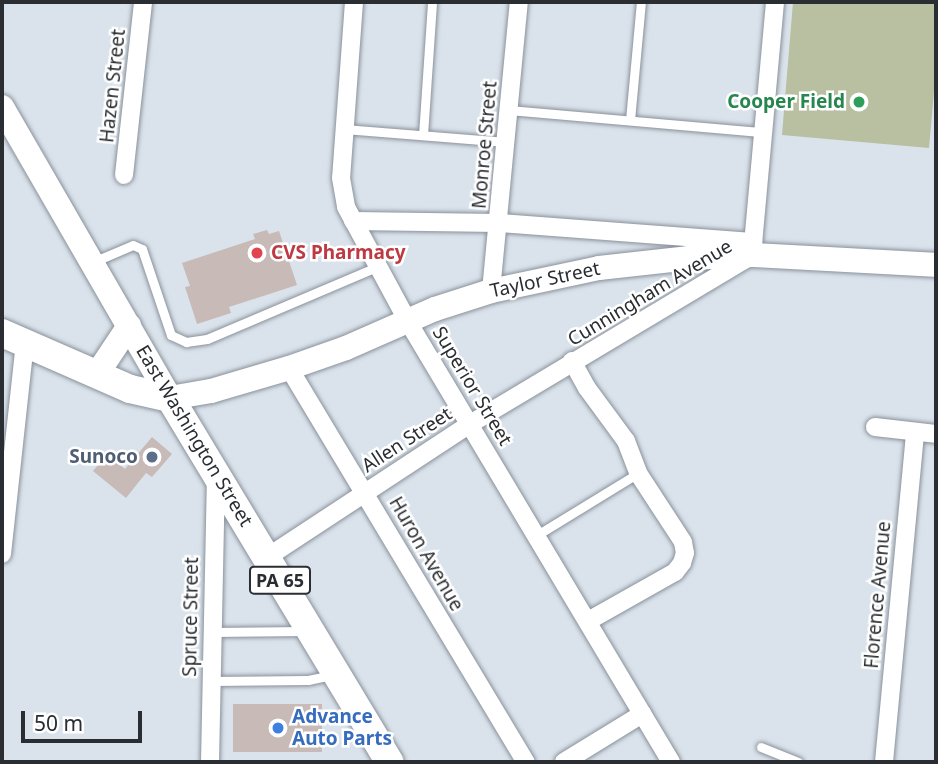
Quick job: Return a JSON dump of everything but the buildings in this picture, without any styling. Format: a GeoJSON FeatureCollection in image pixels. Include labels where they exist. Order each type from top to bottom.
{"type":"FeatureCollection","features":[{"type":"Feature","properties":{"kind":"main road","name":"East Washington Street"},"geometry":{"type":"LineString","coordinates":[[2,107],[170,398],[337,674],[386,761]]}},
{"type":"Feature","properties":{"kind":"main road","name":"Taylor Street"},"geometry":{"type":"LineString","coordinates":[[170,398],[211,391],[289,368],[346,348],[407,320],[491,291],[620,265],[752,248],[936,265]]}},
{"type":"Feature","properties":{"kind":"main road"},"geometry":{"type":"LineString","coordinates":[[97,374],[129,326]]}},
{"type":"Feature","properties":{"kind":"main road"},"geometry":{"type":"LineString","coordinates":[[13,338],[130,389],[170,398]]}},
{"type":"Feature","properties":{"kind":"street","name":"Hazen Street"},"geometry":{"type":"LineString","coordinates":[[124,175],[143,2]]}},
{"type":"Feature","properties":{"kind":"street","name":"Superior Street"},"geometry":{"type":"LineString","coordinates":[[354,2],[342,193],[407,320],[671,762]]}},
{"type":"Feature","properties":{"kind":"street","name":"Monroe Street"},"geometry":{"type":"LineString","coordinates":[[491,291],[519,2]]}},
{"type":"Feature","properties":{"kind":"street","name":"Cunningham Avenue"},"geometry":{"type":"LineString","coordinates":[[588,621],[675,572],[682,563],[683,542],[638,473],[626,441],[587,388],[572,361],[752,248],[775,2]]}},
{"type":"Feature","properties":{"kind":"street","name":"Taylor Street"},"geometry":{"type":"LineString","coordinates":[[354,221],[499,223],[752,248]]}},
{"type":"Feature","properties":{"kind":"street"},"geometry":{"type":"LineString","coordinates":[[2,554],[13,338]]}},
{"type":"Feature","properties":{"kind":"street","name":"Allen Street"},"geometry":{"type":"LineString","coordinates":[[266,558],[470,424],[572,361]]}},
{"type":"Feature","properties":{"kind":"street","name":"Huron Avenue"},"geometry":{"type":"LineString","coordinates":[[289,368],[526,762]]}},
{"type":"Feature","properties":{"kind":"street"},"geometry":{"type":"LineString","coordinates":[[875,427],[936,434]]}},
{"type":"Feature","properties":{"kind":"street","name":"Florence Avenue"},"geometry":{"type":"LineString","coordinates":[[884,762],[915,432]]}},
{"type":"Feature","properties":{"kind":"street","name":"Spruce Street"},"geometry":{"type":"LineString","coordinates":[[210,762],[216,473]]}},
{"type":"Feature","properties":{"kind":"street"},"geometry":{"type":"LineString","coordinates":[[564,762],[642,714]]}},
{"type":"Feature","properties":{"kind":"lane"},"geometry":{"type":"LineString","coordinates":[[424,135],[432,2]]}},
{"type":"Feature","properties":{"kind":"lane"},"geometry":{"type":"LineString","coordinates":[[630,120],[641,2]]}},
{"type":"Feature","properties":{"kind":"lane"},"geometry":{"type":"LineString","coordinates":[[509,110],[763,132]]}},
{"type":"Feature","properties":{"kind":"lane"},"geometry":{"type":"LineString","coordinates":[[344,129],[506,142]]}},
{"type":"Feature","properties":{"kind":"lane"},"geometry":{"type":"LineString","coordinates":[[93,262],[133,245],[142,249],[171,335],[186,342],[206,339],[379,265]]}},
{"type":"Feature","properties":{"kind":"lane"},"geometry":{"type":"LineString","coordinates":[[537,535],[638,473]]}},
{"type":"Feature","properties":{"kind":"lane"},"geometry":{"type":"LineString","coordinates":[[212,632],[310,631]]}},
{"type":"Feature","properties":{"kind":"lane"},"geometry":{"type":"LineString","coordinates":[[211,681],[308,680],[337,674]]}},
{"type":"Feature","properties":{"kind":"lane"},"geometry":{"type":"LineString","coordinates":[[761,747],[798,762]]}},
{"type":"Feature","properties":{"kind":"green space","name":"Cooper Field"},"geometry":{"type":"Polygon","coordinates":[[[793,2],[936,2],[936,69],[929,148],[782,135],[793,2]]]}},
{"type":"Feature","properties":{"kind":"place","name":"Cooper Field"},"geometry":{"type":"Point","coordinates":[859,102]}},
{"type":"Feature","properties":{"kind":"place","name":"CVS Pharmacy"},"geometry":{"type":"Point","coordinates":[257,253]}},
{"type":"Feature","properties":{"kind":"place","name":"Sunoco"},"geometry":{"type":"Point","coordinates":[152,457]}},
{"type":"Feature","properties":{"kind":"place","name":"Advance Auto Parts"},"geometry":{"type":"Point","coordinates":[278,728]}}]}
